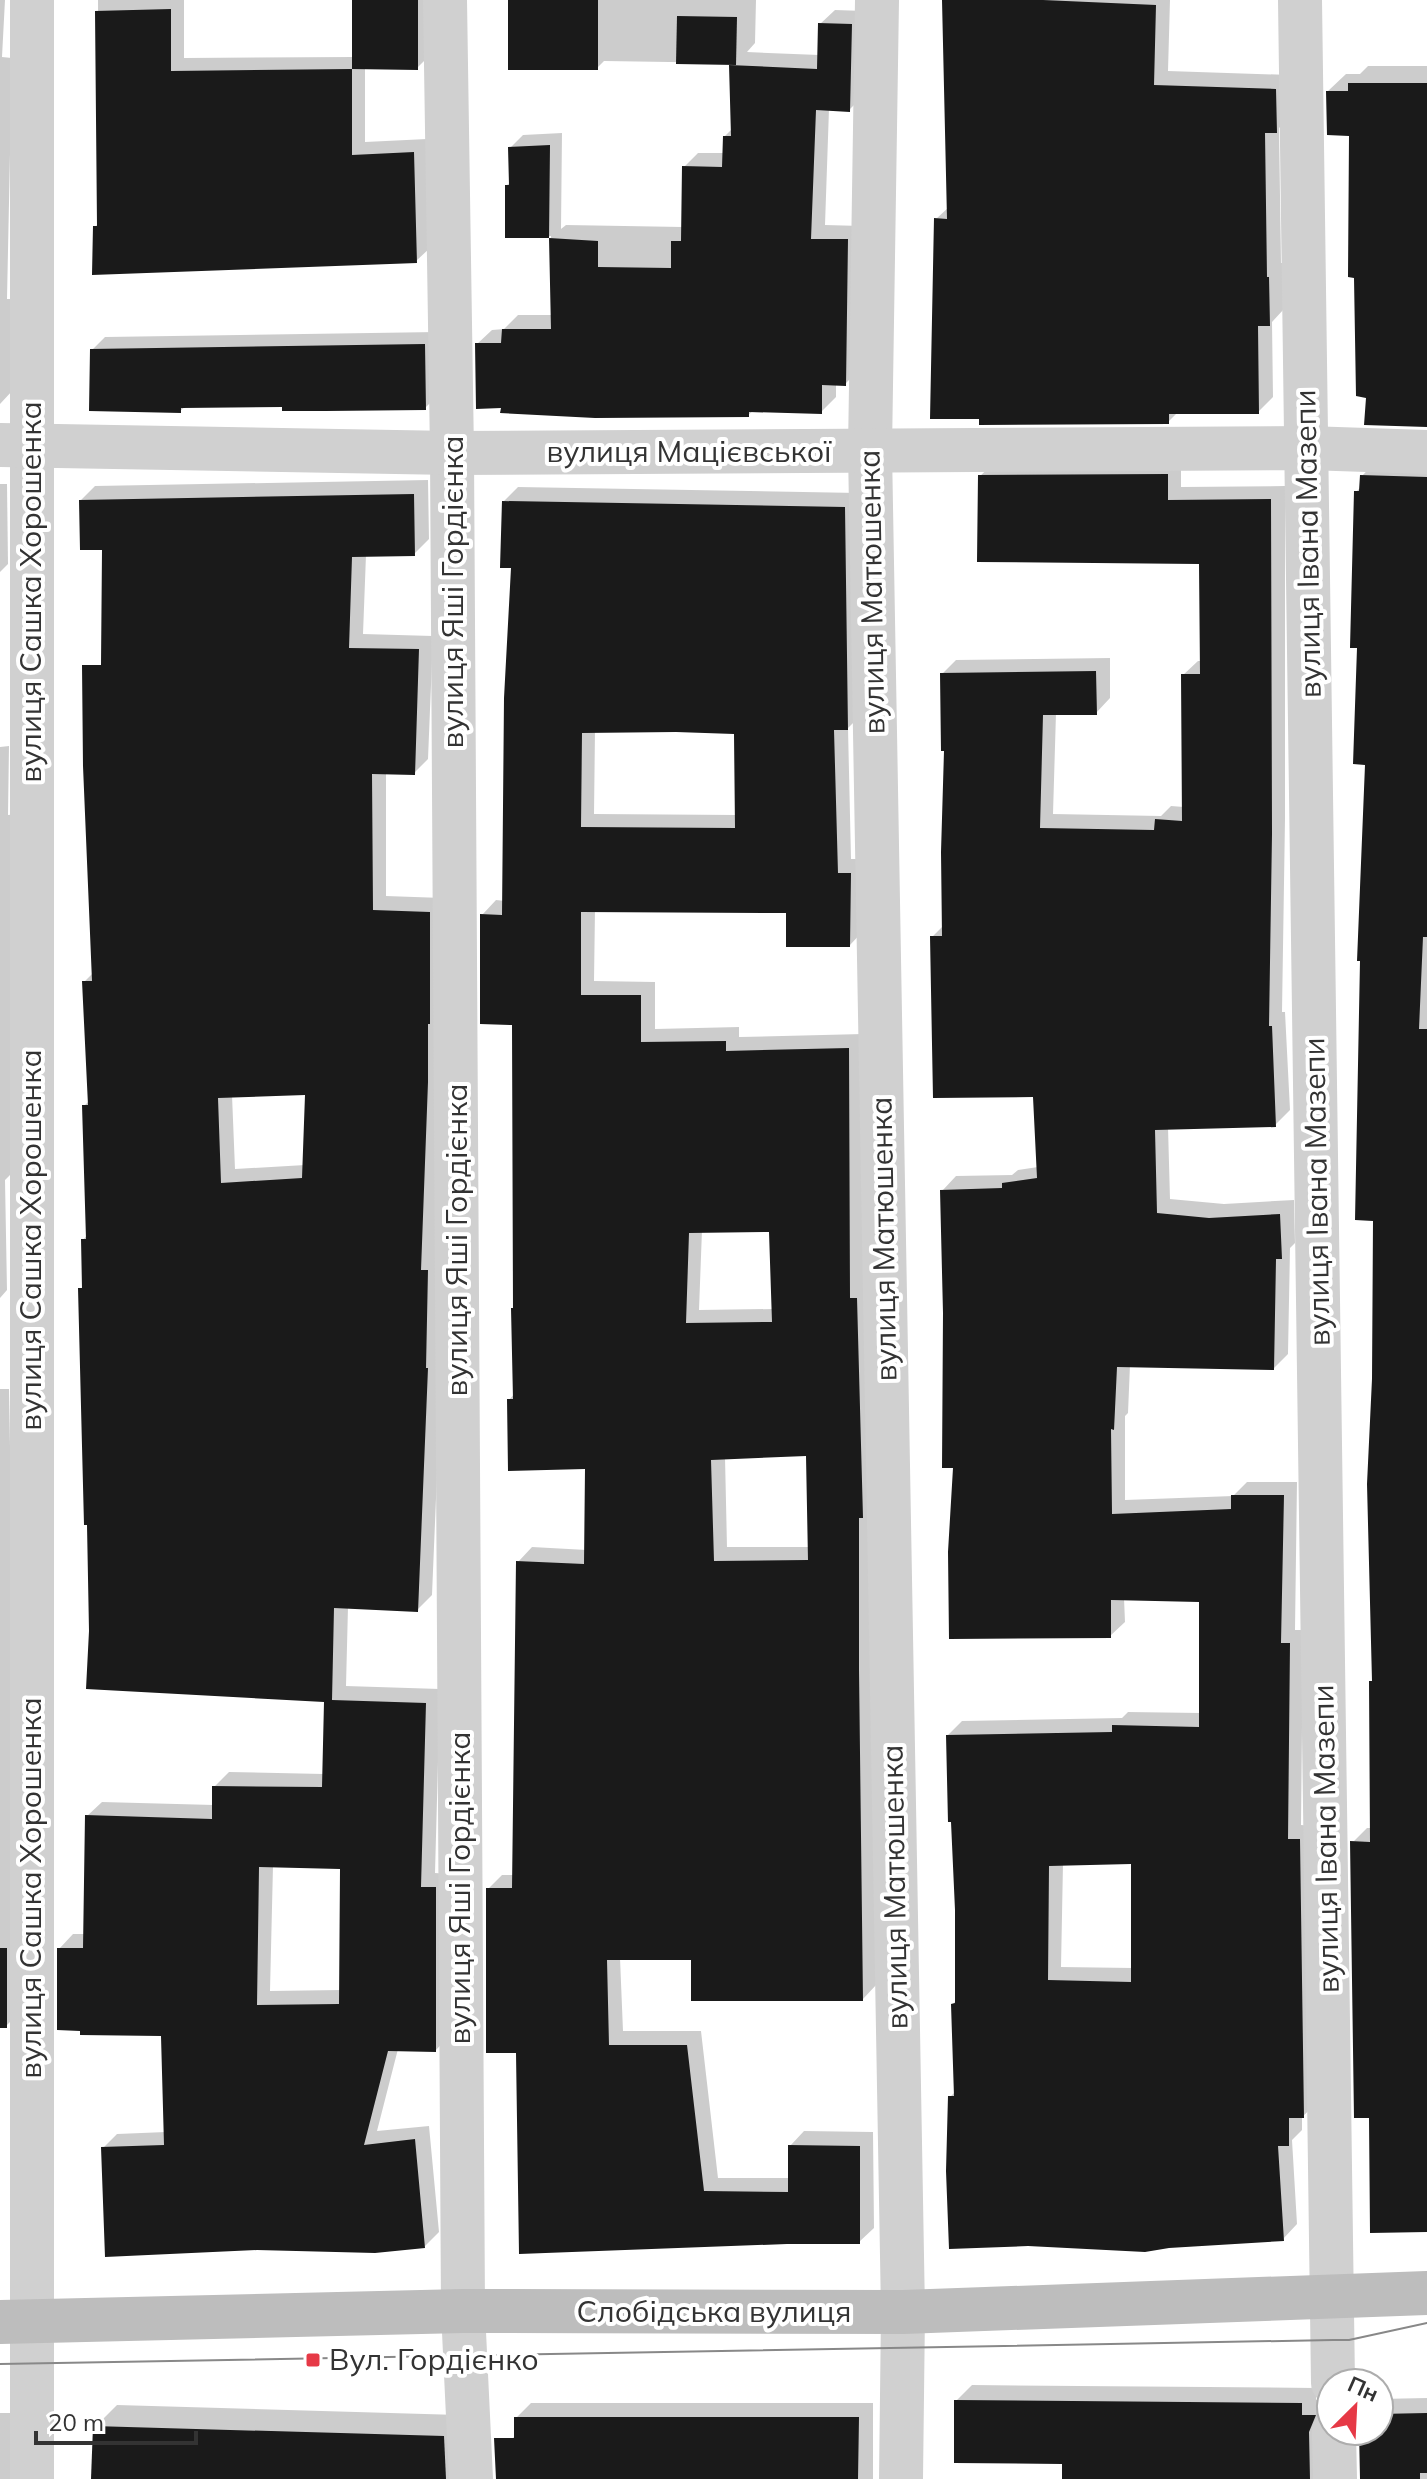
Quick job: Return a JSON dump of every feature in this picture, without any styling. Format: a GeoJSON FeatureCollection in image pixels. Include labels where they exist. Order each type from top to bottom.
{"type":"FeatureCollection","features":[{"type":"Feature","properties":{"kind":"main road","name":"Слобідська вулиця"},"geometry":{"type":"LineString","coordinates":[[15,2322],[463,2311],[903,2312],[1427,2293]]}},
{"type":"Feature","properties":{"kind":"street","name":"вулиця Сашка Хорошенка"},"geometry":{"type":"LineString","coordinates":[[32,0],[16,445],[15,2322],[32,2479]]}},
{"type":"Feature","properties":{"kind":"street","name":"вулиця Яші Гордієнка"},"geometry":{"type":"LineString","coordinates":[[445,0],[452,453],[463,2311],[471,2479]]}},
{"type":"Feature","properties":{"kind":"street","name":"вулиця Матюшенка"},"geometry":{"type":"LineString","coordinates":[[877,0],[870,450],[903,2312],[901,2479]]}},
{"type":"Feature","properties":{"kind":"street","name":"вулиця Івана Мазепи"},"geometry":{"type":"LineString","coordinates":[[1300,0],[1333,2367]]}},
{"type":"Feature","properties":{"kind":"street","name":"вулиця Мацієвської"},"geometry":{"type":"LineString","coordinates":[[16,445],[452,453],[1307,448],[1427,452]]}},
{"type":"Feature","properties":{"kind":"street"},"geometry":{"type":"LineString","coordinates":[[1334,2447],[1335,2479]]}},
{"type":"Feature","properties":{"kind":"building"},"geometry":{"type":"Polygon","coordinates":[[[352,0],[418,0],[418,70],[352,69],[352,0]]]}},
{"type":"Feature","properties":{"kind":"building"},"geometry":{"type":"Polygon","coordinates":[[[508,0],[598,0],[598,70],[508,70],[508,0]]]}},
{"type":"Feature","properties":{"kind":"building"},"geometry":{"type":"Polygon","coordinates":[[[942,0],[1156,5],[1154,85],[1276,89],[1277,133],[1265,133],[1270,326],[1258,326],[1259,414],[1169,414],[1169,424],[979,425],[979,419],[930,419],[934,218],[947,219],[942,0]]]}},
{"type":"Feature","properties":{"kind":"building"},"geometry":{"type":"Polygon","coordinates":[[[171,9],[171,71],[352,69],[352,155],[414,152],[417,263],[92,275],[93,226],[97,226],[95,11],[171,9]]]}},
{"type":"Feature","properties":{"kind":"building"},"geometry":{"type":"Polygon","coordinates":[[[677,16],[737,17],[736,65],[676,64],[677,16]]]}},
{"type":"Feature","properties":{"kind":"building"},"geometry":{"type":"Polygon","coordinates":[[[818,23],[852,24],[850,112],[816,110],[811,239],[848,239],[846,386],[822,385],[822,414],[749,412],[749,417],[595,418],[500,413],[501,408],[476,409],[475,343],[501,343],[502,329],[551,329],[549,238],[598,241],[598,267],[671,268],[671,241],[681,241],[682,166],[722,167],[723,136],[731,136],[729,65],[817,69],[818,23]]]}},
{"type":"Feature","properties":{"kind":"building"},"geometry":{"type":"Polygon","coordinates":[[[1348,83],[1427,83],[1427,427],[1364,425],[1366,398],[1356,396],[1354,278],[1348,277],[1349,136],[1327,135],[1326,91],[1348,91],[1348,83]]]}},
{"type":"Feature","properties":{"kind":"building"},"geometry":{"type":"Polygon","coordinates":[[[550,145],[549,238],[505,238],[508,147],[550,145]]]}},
{"type":"Feature","properties":{"kind":"building"},"geometry":{"type":"Polygon","coordinates":[[[425,344],[426,410],[282,411],[282,407],[181,408],[181,413],[89,411],[90,349],[425,344]]]}},
{"type":"Feature","properties":{"kind":"building"},"geometry":{"type":"Polygon","coordinates":[[[1168,474],[1168,500],[1271,499],[1269,1026],[1272,1026],[1276,1127],[1155,1130],[1157,1213],[1209,1218],[1280,1214],[1282,1259],[1276,1259],[1274,1370],[1117,1367],[1114,1430],[1111,1429],[1112,1514],[1231,1509],[1231,1495],[1284,1495],[1281,1643],[1290,1643],[1288,1839],[1300,1839],[1304,2118],[1289,2118],[1289,2146],[1278,2146],[1284,2241],[1145,2252],[1028,2246],[949,2249],[946,2171],[948,2096],[954,2096],[951,2004],[955,2003],[955,1910],[951,1822],[948,1822],[946,1735],[1112,1732],[1112,1725],[1199,1727],[1199,1602],[1111,1600],[1111,1638],[949,1639],[948,1552],[953,1468],[942,1468],[940,1190],[1002,1188],[1002,1183],[1037,1178],[1033,1097],[933,1098],[930,936],[942,936],[944,751],[941,751],[940,673],[1096,671],[1097,715],[1043,715],[1040,828],[1154,830],[1155,819],[1182,821],[1181,674],[1200,674],[1199,564],[977,562],[978,475],[1168,474]],[[1131,1864],[1049,1866],[1048,1980],[1131,1982],[1131,1864]]]}},
{"type":"Feature","properties":{"kind":"building"},"geometry":{"type":"Polygon","coordinates":[[[1360,475],[1427,477],[1427,937],[1423,937],[1419,1029],[1427,1029],[1427,2232],[1370,2233],[1369,2118],[1354,2118],[1350,1841],[1370,1842],[1369,1681],[1372,1681],[1367,1484],[1372,1379],[1373,1221],[1355,1220],[1360,961],[1357,961],[1365,765],[1353,764],[1357,648],[1350,648],[1354,491],[1359,491],[1360,475]]]}},
{"type":"Feature","properties":{"kind":"building"},"geometry":{"type":"Polygon","coordinates":[[[414,494],[415,556],[352,557],[349,648],[419,649],[415,775],[372,774],[373,910],[430,912],[430,1024],[421,1270],[428,1270],[428,1368],[418,1612],[334,1608],[332,1700],[426,1703],[421,1887],[436,1887],[436,2052],[388,2051],[364,2145],[415,2139],[425,2248],[375,2253],[257,2250],[105,2257],[101,2147],[164,2145],[161,2036],[80,2035],[80,2031],[57,2030],[57,1948],[83,1948],[85,1815],[212,1819],[212,1786],[322,1787],[324,1702],[86,1689],[89,1631],[87,1525],[84,1525],[78,1288],[82,1288],[81,1239],[86,1239],[82,1105],[88,1105],[82,981],[92,981],[82,665],[101,665],[102,550],[80,550],[79,500],[414,494]],[[305,1095],[218,1098],[221,1183],[302,1178],[305,1095]],[[259,1867],[257,2005],[339,2004],[340,1869],[259,1867]]]}},
{"type":"Feature","properties":{"kind":"building"},"geometry":{"type":"Polygon","coordinates":[[[502,501],[845,507],[848,730],[834,730],[838,873],[851,873],[850,947],[786,947],[786,913],[581,912],[581,995],[641,995],[641,1042],[726,1041],[726,1051],[849,1048],[850,1298],[857,1298],[863,1518],[859,1518],[859,1670],[863,2001],[691,2001],[691,1960],[607,1960],[609,2045],[687,2045],[704,2191],[788,2192],[788,2145],[860,2146],[860,2244],[519,2254],[516,2053],[486,2053],[486,1888],[512,1888],[516,1561],[584,1564],[585,1469],[508,1471],[507,1399],[513,1399],[512,1025],[480,1024],[480,914],[502,915],[504,698],[511,568],[500,568],[502,501]],[[582,733],[581,827],[735,828],[734,734],[582,733]],[[769,1232],[689,1233],[686,1323],[772,1322],[769,1232]],[[806,1456],[711,1460],[714,1561],[808,1560],[806,1456]]]}},
{"type":"Feature","properties":{"kind":"building"},"geometry":{"type":"Polygon","coordinates":[[[0,1948],[7,1948],[7,2028],[0,2028],[0,1948]]]}},
{"type":"Feature","properties":{"kind":"building"},"geometry":{"type":"Polygon","coordinates":[[[954,2400],[1302,2403],[1302,2415],[1315,2415],[1309,2432],[1310,2479],[1062,2479],[1062,2464],[954,2463],[954,2400]]]}},
{"type":"Feature","properties":{"kind":"building"},"geometry":{"type":"Polygon","coordinates":[[[1427,2413],[1427,2473],[1420,2473],[1420,2479],[1360,2479],[1359,2447],[1395,2447],[1395,2414],[1427,2413]]]}},
{"type":"Feature","properties":{"kind":"building"},"geometry":{"type":"Polygon","coordinates":[[[514,2417],[859,2417],[858,2479],[496,2479],[494,2438],[514,2438],[514,2417]]]}},
{"type":"Feature","properties":{"kind":"building"},"geometry":{"type":"Polygon","coordinates":[[[93,2426],[444,2436],[446,2479],[91,2479],[93,2426]]]}},
{"type":"Feature","properties":{"kind":"tram line"},"geometry":{"type":"LineString","coordinates":[[0,2364],[1349,2340],[1427,2323]]}},
{"type":"Feature","properties":{"kind":"place","name":"Вул. Гордієнко"},"geometry":{"type":"Point","coordinates":[313,2360]}}]}
